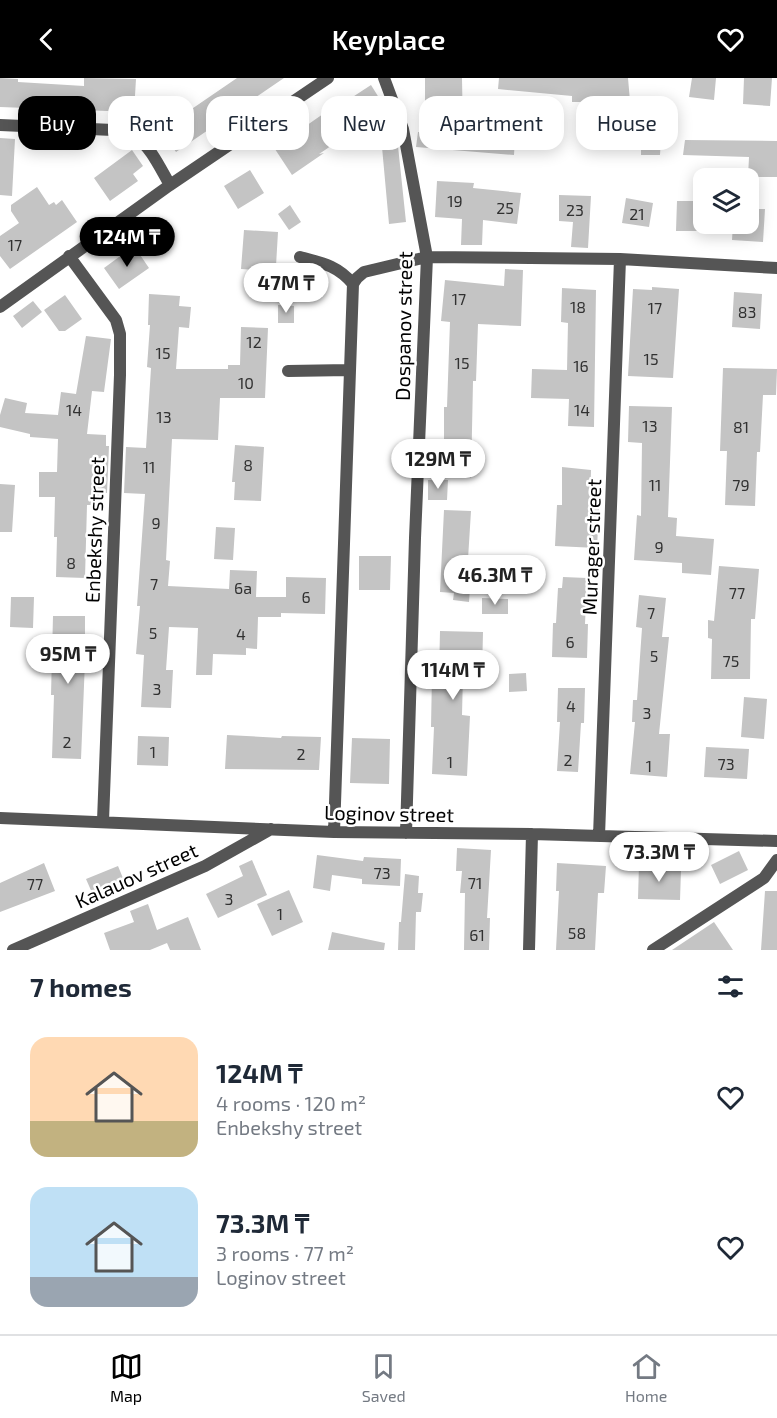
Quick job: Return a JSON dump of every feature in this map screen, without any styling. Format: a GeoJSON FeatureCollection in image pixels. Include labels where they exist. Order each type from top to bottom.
{"type":"FeatureCollection","features":[{"type":"Feature","properties":{"kind":"street"},"geometry":{"type":"LineString","coordinates":[[0,307],[170,185],[328,78]]}},
{"type":"Feature","properties":{"kind":"street","name":"Dospanov street"},"geometry":{"type":"LineString","coordinates":[[384,78],[403,129],[427,257],[406,833]]}},
{"type":"Feature","properties":{"kind":"street"},"geometry":{"type":"LineString","coordinates":[[0,125],[113,130],[127,133],[137,137],[148,150],[170,185]]}},
{"type":"Feature","properties":{"kind":"street","name":"Enbekshy street"},"geometry":{"type":"LineString","coordinates":[[69,256],[116,320],[120,334],[103,821]]}},
{"type":"Feature","properties":{"kind":"street"},"geometry":{"type":"LineString","coordinates":[[300,256],[326,264],[343,273],[353,284]]}},
{"type":"Feature","properties":{"kind":"street"},"geometry":{"type":"LineString","coordinates":[[334,832],[349,370],[353,284],[357,278],[364,272],[427,257],[620,260],[777,268]]}},
{"type":"Feature","properties":{"kind":"street","name":"Murager street"},"geometry":{"type":"LineString","coordinates":[[599,836],[620,260]]}},
{"type":"Feature","properties":{"kind":"street"},"geometry":{"type":"LineString","coordinates":[[288,371],[349,370]]}},
{"type":"Feature","properties":{"kind":"street","name":"Loginov street"},"geometry":{"type":"LineString","coordinates":[[0,818],[334,832],[532,834],[777,841]]}},
{"type":"Feature","properties":{"kind":"street","name":"Kalauov street"},"geometry":{"type":"LineString","coordinates":[[13,950],[205,866],[271,829]]}},
{"type":"Feature","properties":{"kind":"street"},"geometry":{"type":"LineString","coordinates":[[529,950],[532,834]]}},
{"type":"Feature","properties":{"kind":"street"},"geometry":{"type":"LineString","coordinates":[[653,950],[764,878],[777,860]]}},
{"type":"Feature","properties":{"kind":"building"},"geometry":{"type":"Polygon","coordinates":[[[0,78],[18,79],[18,82],[84,86],[84,78],[136,79],[135,96],[108,96],[108,111],[96,111],[96,96],[18,96],[18,108],[0,107],[0,78]]]}},
{"type":"Feature","properties":{"kind":"building"},"geometry":{"type":"Polygon","coordinates":[[[237,78],[284,78],[258,96],[211,96],[237,78]]]}},
{"type":"Feature","properties":{"kind":"building"},"geometry":{"type":"Polygon","coordinates":[[[425,78],[462,78],[462,96],[425,96],[425,78]]]}},
{"type":"Feature","properties":{"kind":"building"},"geometry":{"type":"Polygon","coordinates":[[[499,78],[628,78],[630,96],[576,96],[576,102],[572,102],[572,96],[498,89],[499,78]]]}},
{"type":"Feature","properties":{"kind":"building"},"geometry":{"type":"Polygon","coordinates":[[[692,78],[716,78],[714,100],[689,97],[692,78]]]}},
{"type":"Feature","properties":{"kind":"building"},"geometry":{"type":"Polygon","coordinates":[[[744,78],[772,78],[770,106],[743,104],[744,78]]]}},
{"type":"Feature","properties":{"kind":"building"},"geometry":{"type":"Polygon","coordinates":[[[371,85],[378,96],[354,96],[371,85]]]}},
{"type":"Feature","properties":{"kind":"building"},"geometry":{"type":"Polygon","coordinates":[[[206,99],[206,131],[194,140],[194,107],[206,99]]]}},
{"type":"Feature","properties":{"kind":"building"},"geometry":{"type":"Polygon","coordinates":[[[321,115],[321,150],[325,150],[319,154],[324,153],[292,175],[276,150],[309,150],[309,124],[321,115]]]}},
{"type":"Feature","properties":{"kind":"building"},"geometry":{"type":"Polygon","coordinates":[[[419,132],[419,147],[416,147],[419,132]]]}},
{"type":"Feature","properties":{"kind":"building"},"geometry":{"type":"Polygon","coordinates":[[[0,138],[15,139],[12,196],[0,195],[0,138]]]}},
{"type":"Feature","properties":{"kind":"building"},"geometry":{"type":"Polygon","coordinates":[[[685,140],[777,141],[777,177],[759,177],[759,168],[748,168],[749,157],[683,155],[685,140]]]}},
{"type":"Feature","properties":{"kind":"building"},"geometry":{"type":"Polygon","coordinates":[[[132,150],[143,166],[133,174],[138,181],[110,201],[94,178],[132,150]]]}},
{"type":"Feature","properties":{"kind":"building"},"geometry":{"type":"Polygon","coordinates":[[[382,150],[398,150],[406,222],[389,224],[382,150]]]}},
{"type":"Feature","properties":{"kind":"building"},"geometry":{"type":"Polygon","coordinates":[[[453,150],[514,150],[514,155],[453,150]]]}},
{"type":"Feature","properties":{"kind":"building"},"geometry":{"type":"Polygon","coordinates":[[[641,150],[660,150],[660,155],[641,155],[641,150]]]}},
{"type":"Feature","properties":{"kind":"building"},"geometry":{"type":"Polygon","coordinates":[[[250,170],[264,193],[238,209],[224,186],[250,170]]]}},
{"type":"Feature","properties":{"kind":"building"},"geometry":{"type":"Polygon","coordinates":[[[437,181],[474,183],[473,188],[521,193],[517,224],[483,220],[482,245],[461,245],[462,219],[435,217],[437,181]]]}},
{"type":"Feature","properties":{"kind":"building"},"geometry":{"type":"Polygon","coordinates":[[[37,187],[49,205],[54,202],[56,205],[62,200],[77,222],[10,269],[0,256],[0,236],[19,223],[11,211],[11,205],[37,187]]]}},
{"type":"Feature","properties":{"kind":"building"},"geometry":{"type":"Polygon","coordinates":[[[559,195],[591,196],[588,248],[571,247],[573,222],[559,221],[559,195]]]}},
{"type":"Feature","properties":{"kind":"building"},"geometry":{"type":"Polygon","coordinates":[[[626,198],[653,203],[649,227],[622,223],[626,198]]]}},
{"type":"Feature","properties":{"kind":"building"},"geometry":{"type":"Polygon","coordinates":[[[677,201],[693,201],[693,231],[676,231],[677,201]]]}},
{"type":"Feature","properties":{"kind":"building"},"geometry":{"type":"Polygon","coordinates":[[[290,205],[301,222],[289,230],[278,214],[290,205]]]}},
{"type":"Feature","properties":{"kind":"building"},"geometry":{"type":"Polygon","coordinates":[[[759,209],[765,209],[763,242],[732,240],[732,234],[759,234],[759,209]]]}},
{"type":"Feature","properties":{"kind":"building"},"geometry":{"type":"Polygon","coordinates":[[[244,230],[278,232],[276,266],[268,265],[268,271],[241,269],[244,230]]]}},
{"type":"Feature","properties":{"kind":"building"},"geometry":{"type":"Polygon","coordinates":[[[134,246],[149,268],[119,289],[104,268],[134,246]]]}},
{"type":"Feature","properties":{"kind":"building"},"geometry":{"type":"Polygon","coordinates":[[[505,269],[523,270],[521,326],[478,324],[476,381],[473,381],[471,478],[444,477],[444,407],[447,407],[450,322],[441,321],[445,280],[504,286],[505,269]]]}},
{"type":"Feature","properties":{"kind":"building"},"geometry":{"type":"Polygon","coordinates":[[[652,287],[679,289],[673,378],[628,376],[633,289],[652,290],[652,287]]]}},
{"type":"Feature","properties":{"kind":"building"},"geometry":{"type":"Polygon","coordinates":[[[562,288],[596,290],[594,427],[568,426],[569,399],[531,398],[532,369],[567,370],[568,323],[561,322],[562,288]]]}},
{"type":"Feature","properties":{"kind":"building"},"geometry":{"type":"Polygon","coordinates":[[[734,292],[762,294],[760,329],[732,327],[734,292]]]}},
{"type":"Feature","properties":{"kind":"building"},"geometry":{"type":"Polygon","coordinates":[[[149,294],[180,296],[179,306],[191,307],[189,328],[179,327],[176,369],[228,369],[228,365],[240,365],[241,327],[268,328],[265,398],[220,398],[218,440],[172,439],[166,560],[170,561],[168,586],[229,589],[230,570],[257,571],[256,597],[286,597],[286,577],[326,578],[325,614],[281,613],[281,617],[258,617],[257,649],[246,648],[246,655],[213,654],[212,675],[196,675],[198,628],[169,627],[166,670],[173,670],[171,708],[141,707],[144,655],[136,654],[145,494],[124,493],[126,447],[146,448],[151,368],[147,367],[150,325],[148,325],[149,294]]]}},
{"type":"Feature","properties":{"kind":"building"},"geometry":{"type":"Polygon","coordinates":[[[65,295],[82,319],[65,331],[59,331],[44,310],[65,295]]]}},
{"type":"Feature","properties":{"kind":"building"},"geometry":{"type":"Polygon","coordinates":[[[33,301],[42,312],[22,328],[13,316],[33,301]]]}},
{"type":"Feature","properties":{"kind":"building"},"geometry":{"type":"Polygon","coordinates":[[[278,305],[294,306],[294,323],[278,323],[278,305]]]}},
{"type":"Feature","properties":{"kind":"building"},"geometry":{"type":"Polygon","coordinates":[[[86,336],[111,339],[104,392],[92,391],[87,434],[106,435],[106,446],[109,446],[107,493],[102,492],[101,505],[87,505],[85,578],[56,577],[55,497],[39,497],[39,472],[57,472],[58,439],[30,437],[30,434],[0,427],[0,415],[5,398],[27,403],[25,413],[58,415],[61,392],[76,394],[86,336]]]}},
{"type":"Feature","properties":{"kind":"building"},"geometry":{"type":"Polygon","coordinates":[[[723,368],[777,369],[776,395],[763,395],[760,452],[757,452],[755,506],[725,505],[727,451],[720,451],[723,368]]]}},
{"type":"Feature","properties":{"kind":"building"},"geometry":{"type":"Polygon","coordinates":[[[629,406],[672,407],[668,517],[677,518],[676,536],[714,539],[711,575],[682,573],[682,563],[634,560],[637,515],[641,516],[642,443],[628,442],[629,406]]]}},
{"type":"Feature","properties":{"kind":"building"},"geometry":{"type":"Polygon","coordinates":[[[235,445],[264,447],[261,501],[234,500],[235,482],[232,482],[235,445]]]}},
{"type":"Feature","properties":{"kind":"building"},"geometry":{"type":"Polygon","coordinates":[[[562,467],[591,470],[590,506],[599,507],[597,548],[555,546],[557,505],[562,505],[562,467]]]}},
{"type":"Feature","properties":{"kind":"building"},"geometry":{"type":"Polygon","coordinates":[[[428,480],[448,480],[447,500],[428,500],[428,480]]]}},
{"type":"Feature","properties":{"kind":"building"},"geometry":{"type":"Polygon","coordinates":[[[0,484],[15,485],[12,532],[0,532],[0,484]]]}},
{"type":"Feature","properties":{"kind":"building"},"geometry":{"type":"Polygon","coordinates":[[[444,510],[471,511],[468,559],[472,559],[469,602],[453,600],[454,593],[440,592],[444,510]]]}},
{"type":"Feature","properties":{"kind":"building"},"geometry":{"type":"Polygon","coordinates":[[[216,527],[235,528],[233,560],[214,559],[216,527]]]}},
{"type":"Feature","properties":{"kind":"building"},"geometry":{"type":"Polygon","coordinates":[[[359,556],[391,556],[390,590],[359,590],[359,556]]]}},
{"type":"Feature","properties":{"kind":"building"},"geometry":{"type":"Polygon","coordinates":[[[719,566],[759,569],[755,619],[751,619],[750,679],[711,679],[712,639],[708,638],[708,620],[714,621],[719,566]]]}},
{"type":"Feature","properties":{"kind":"building"},"geometry":{"type":"Polygon","coordinates":[[[563,577],[587,578],[585,624],[588,624],[587,658],[552,657],[553,623],[556,623],[558,588],[562,588],[563,577]]]}},
{"type":"Feature","properties":{"kind":"building"},"geometry":{"type":"Polygon","coordinates":[[[639,595],[666,598],[662,637],[669,637],[659,734],[670,734],[667,777],[630,774],[635,722],[632,722],[633,700],[637,700],[642,628],[636,627],[639,595]]]}},
{"type":"Feature","properties":{"kind":"building"},"geometry":{"type":"Polygon","coordinates":[[[11,597],[34,597],[33,628],[10,627],[11,597]]]}},
{"type":"Feature","properties":{"kind":"building"},"geometry":{"type":"Polygon","coordinates":[[[482,598],[508,599],[508,614],[482,614],[482,598]]]}},
{"type":"Feature","properties":{"kind":"building"},"geometry":{"type":"Polygon","coordinates":[[[53,616],[85,616],[81,759],[52,758],[53,616]]]}},
{"type":"Feature","properties":{"kind":"building"},"geometry":{"type":"Polygon","coordinates":[[[440,631],[483,632],[482,674],[463,674],[462,715],[470,716],[467,776],[432,774],[434,727],[431,727],[432,675],[439,675],[440,631]]]}},
{"type":"Feature","properties":{"kind":"building"},"geometry":{"type":"Polygon","coordinates":[[[526,673],[527,691],[509,692],[509,674],[526,673]]]}},
{"type":"Feature","properties":{"kind":"building"},"geometry":{"type":"Polygon","coordinates":[[[558,688],[585,688],[584,723],[581,723],[578,772],[557,771],[560,722],[557,722],[558,688]]]}},
{"type":"Feature","properties":{"kind":"building"},"geometry":{"type":"Polygon","coordinates":[[[744,697],[767,699],[764,739],[741,737],[744,697]]]}},
{"type":"Feature","properties":{"kind":"building"},"geometry":{"type":"Polygon","coordinates":[[[227,735],[281,738],[282,736],[321,737],[319,770],[225,769],[227,735]]]}},
{"type":"Feature","properties":{"kind":"building"},"geometry":{"type":"Polygon","coordinates":[[[138,736],[169,737],[168,766],[137,765],[138,736]]]}},
{"type":"Feature","properties":{"kind":"building"},"geometry":{"type":"Polygon","coordinates":[[[352,738],[390,739],[389,784],[350,783],[352,738]]]}},
{"type":"Feature","properties":{"kind":"building"},"geometry":{"type":"Polygon","coordinates":[[[706,747],[749,749],[747,779],[704,777],[706,747]]]}},
{"type":"Feature","properties":{"kind":"building"},"geometry":{"type":"Polygon","coordinates":[[[457,848],[491,850],[487,918],[490,918],[489,950],[464,950],[465,893],[460,893],[462,871],[456,871],[457,848]]]}},
{"type":"Feature","properties":{"kind":"building"},"geometry":{"type":"Polygon","coordinates":[[[739,851],[748,870],[720,884],[711,865],[739,851]]]}},
{"type":"Feature","properties":{"kind":"building"},"geometry":{"type":"Polygon","coordinates":[[[317,855],[363,861],[364,857],[401,859],[400,886],[362,884],[362,879],[332,875],[330,891],[313,888],[317,855]]]}},
{"type":"Feature","properties":{"kind":"building"},"geometry":{"type":"Polygon","coordinates":[[[252,860],[267,895],[218,918],[206,894],[243,876],[239,866],[252,860]]]}},
{"type":"Feature","properties":{"kind":"building"},"geometry":{"type":"Polygon","coordinates":[[[44,863],[55,891],[0,912],[0,883],[44,863]]]}},
{"type":"Feature","properties":{"kind":"building"},"geometry":{"type":"Polygon","coordinates":[[[557,863],[606,866],[604,893],[598,893],[595,950],[556,950],[559,891],[556,891],[557,863]]]}},
{"type":"Feature","properties":{"kind":"building"},"geometry":{"type":"Polygon","coordinates":[[[639,864],[656,865],[656,869],[681,870],[680,900],[638,899],[639,864]]]}},
{"type":"Feature","properties":{"kind":"building"},"geometry":{"type":"Polygon","coordinates":[[[118,866],[125,883],[93,895],[86,879],[118,866]]]}},
{"type":"Feature","properties":{"kind":"building"},"geometry":{"type":"Polygon","coordinates":[[[405,874],[419,876],[418,893],[423,893],[421,912],[416,912],[415,950],[398,950],[405,874]]]}},
{"type":"Feature","properties":{"kind":"building"},"geometry":{"type":"Polygon","coordinates":[[[289,890],[303,922],[272,936],[257,904],[289,890]]]}},
{"type":"Feature","properties":{"kind":"building"},"geometry":{"type":"Polygon","coordinates":[[[765,891],[777,891],[777,950],[761,950],[765,891]]]}},
{"type":"Feature","properties":{"kind":"building"},"geometry":{"type":"Polygon","coordinates":[[[148,904],[157,930],[188,917],[201,950],[170,950],[167,943],[150,950],[110,950],[104,933],[134,922],[130,911],[148,904]]]}},
{"type":"Feature","properties":{"kind":"building"},"geometry":{"type":"Polygon","coordinates":[[[714,922],[733,950],[672,950],[714,922]]]}},
{"type":"Feature","properties":{"kind":"building"},"geometry":{"type":"Polygon","coordinates":[[[332,932],[385,943],[384,950],[328,950],[332,932]]]}}]}
